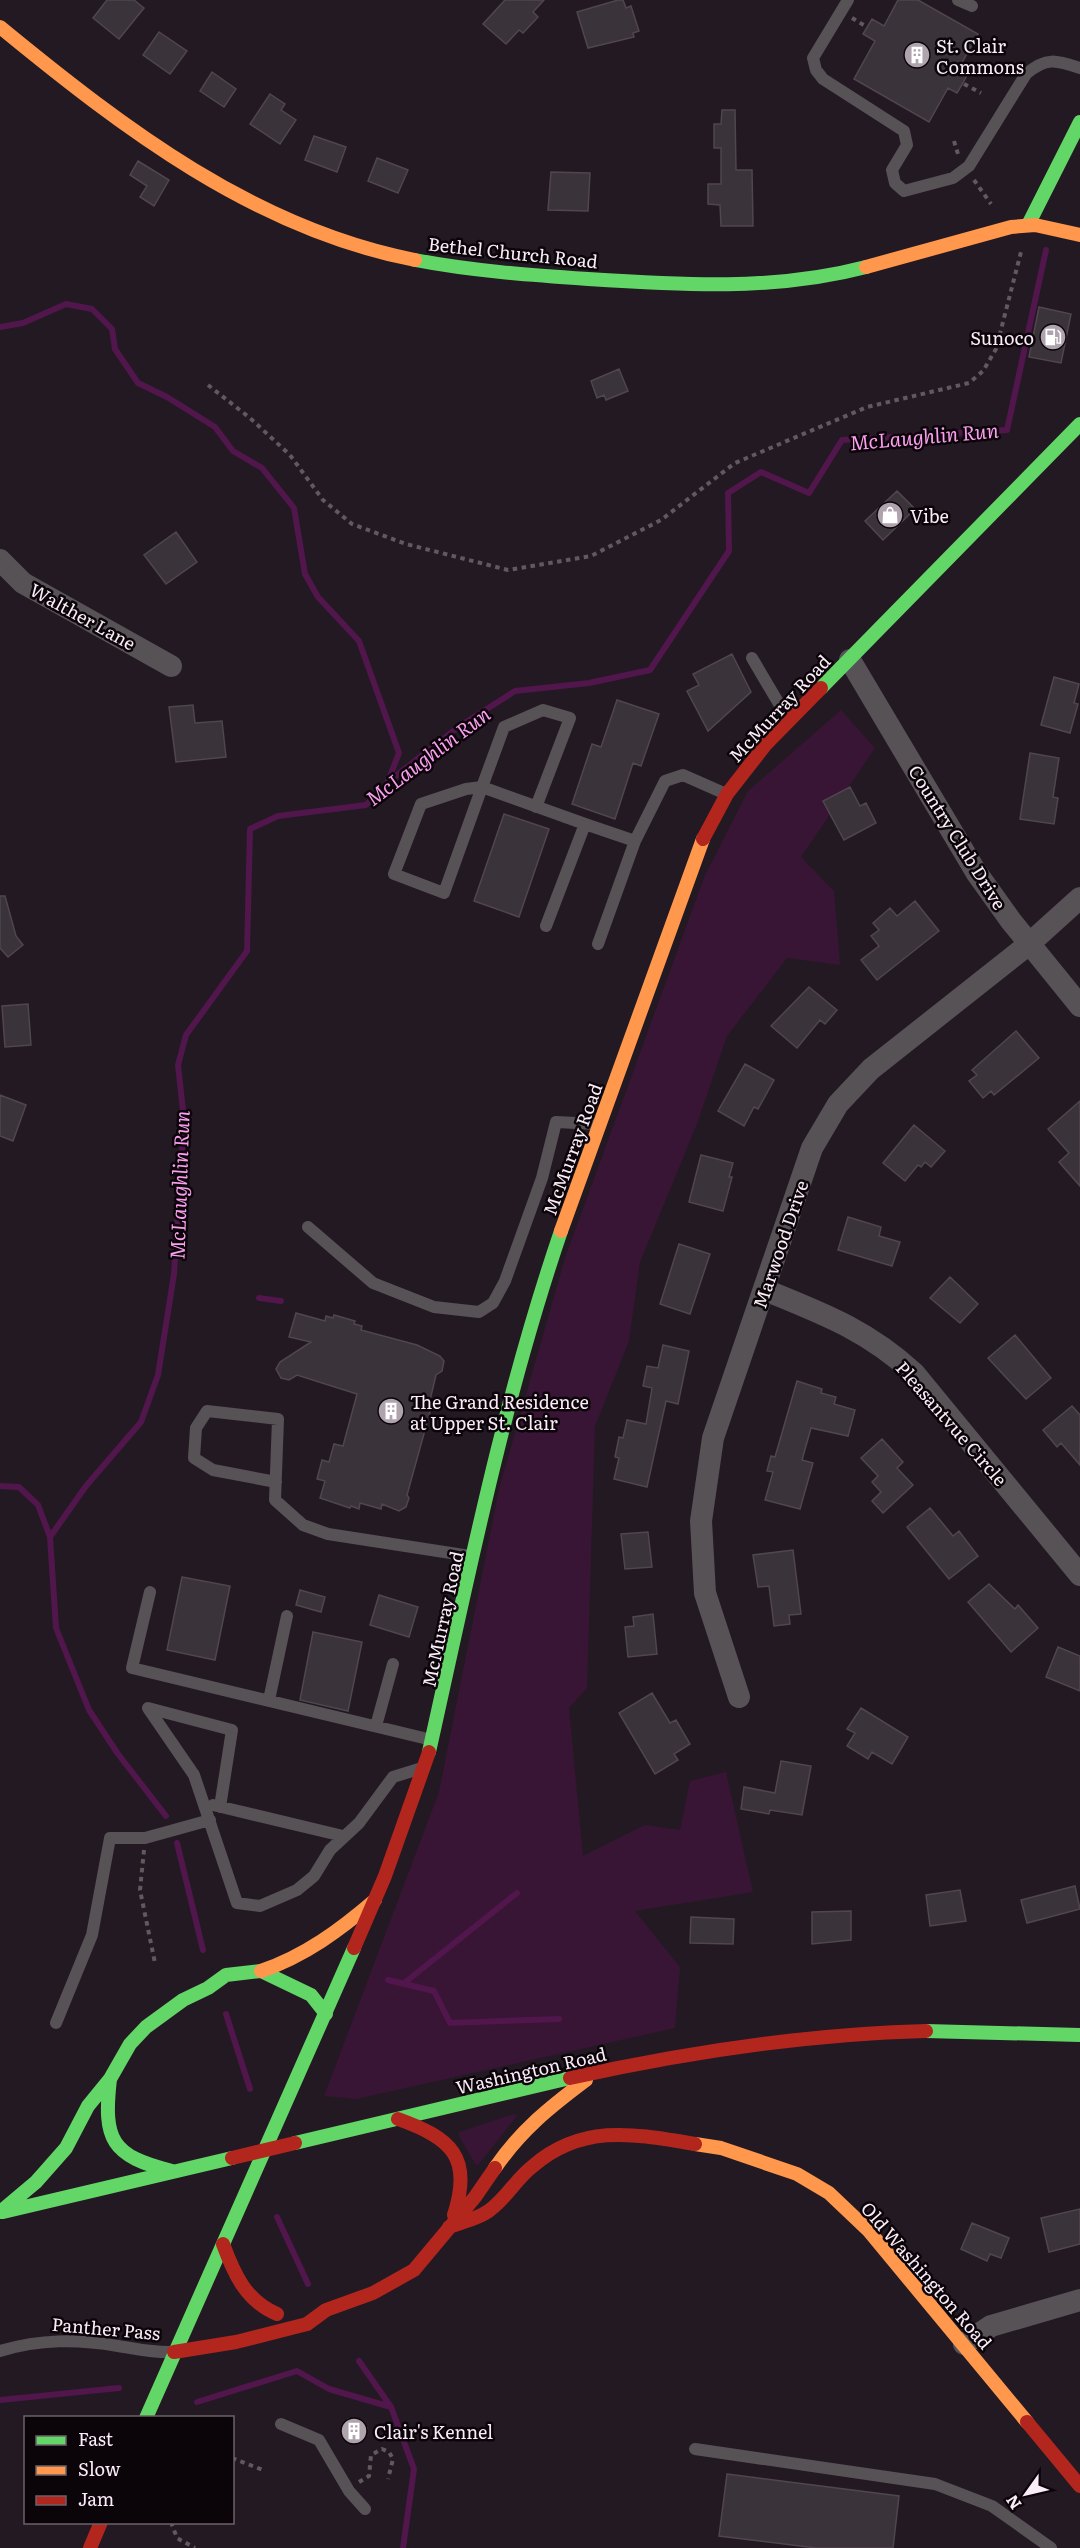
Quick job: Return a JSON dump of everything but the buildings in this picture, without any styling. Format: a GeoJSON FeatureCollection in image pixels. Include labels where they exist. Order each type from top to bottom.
{"type":"FeatureCollection","features":[{"type":"Feature","properties":{"kind":"main road","name":"Bethel Church Road"},"geometry":{"type":"LineString","coordinates":[[0,27],[116,120],[220,185],[271,213],[333,238],[403,258],[464,268],[540,276],[733,285],[806,279],[975,236],[1028,225],[1080,235]]}},
{"type":"Feature","properties":{"kind":"main road"},"geometry":{"type":"LineString","coordinates":[[1028,225],[1078,130]]}},
{"type":"Feature","properties":{"kind":"main road","name":"McMurray Road"},"geometry":{"type":"LineString","coordinates":[[147,2416],[326,2014],[375,1900],[426,1767],[497,1446],[526,1337],[698,848],[727,794],[788,720],[850,660],[1080,424]]}},
{"type":"Feature","properties":{"kind":"main road"},"geometry":{"type":"LineString","coordinates":[[0,2212],[53,2165],[71,2140],[88,2106],[110,2079],[130,2044],[146,2027],[183,2000],[208,1988],[226,1975],[261,1971],[294,1959],[326,1941],[375,1900]]}},
{"type":"Feature","properties":{"kind":"main road"},"geometry":{"type":"LineString","coordinates":[[261,1971],[311,1995],[326,2014]]}},
{"type":"Feature","properties":{"kind":"main road"},"geometry":{"type":"LineString","coordinates":[[208,1988],[228,1993]]}},
{"type":"Feature","properties":{"kind":"main road"},"geometry":{"type":"LineString","coordinates":[[310,2013],[326,2014]]}},
{"type":"Feature","properties":{"kind":"main road","name":"Washington Road"},"geometry":{"type":"LineString","coordinates":[[0,2212],[595,2073],[725,2048],[843,2035],[976,2031],[1080,2035]]}},
{"type":"Feature","properties":{"kind":"main road"},"geometry":{"type":"LineString","coordinates":[[174,2352],[237,2342],[307,2324],[326,2310],[373,2293],[414,2270],[475,2197],[502,2155],[520,2133],[595,2073]]}},
{"type":"Feature","properties":{"kind":"main road"},"geometry":{"type":"LineString","coordinates":[[110,2079],[104,2115],[109,2136],[115,2146],[133,2161],[173,2172]]}},
{"type":"Feature","properties":{"kind":"main road"},"geometry":{"type":"LineString","coordinates":[[398,2119],[426,2128],[442,2138],[460,2162],[463,2182],[461,2197],[449,2227]]}},
{"type":"Feature","properties":{"kind":"main road","name":"Old Washington Road"},"geometry":{"type":"LineString","coordinates":[[449,2227],[490,2211],[532,2166],[561,2146],[597,2135],[631,2133],[688,2141],[780,2167],[813,2182],[829,2193],[893,2258],[1080,2486]]}},
{"type":"Feature","properties":{"kind":"main road"},"geometry":{"type":"LineString","coordinates":[[223,2244],[246,2292],[259,2306],[277,2314]]}},
{"type":"Feature","properties":{"kind":"main road"},"geometry":{"type":"LineString","coordinates":[[255,2320],[298,2310],[326,2310]]}},
{"type":"Feature","properties":{"kind":"main road"},"geometry":{"type":"LineString","coordinates":[[174,2352],[224,2330]]}},
{"type":"Feature","properties":{"kind":"main road"},"geometry":{"type":"LineString","coordinates":[[90,2548],[101,2524]]}},
{"type":"Feature","properties":{"kind":"street","name":"Walther Lane"},"geometry":{"type":"LineString","coordinates":[[0,560],[23,583],[171,666]]}},
{"type":"Feature","properties":{"kind":"street","name":"Country Club Drive"},"geometry":{"type":"LineString","coordinates":[[850,660],[976,872],[1029,944],[1080,1006]]}},
{"type":"Feature","properties":{"kind":"street","name":"Marwood Drive"},"geometry":{"type":"LineString","coordinates":[[739,1697],[705,1593],[701,1521],[713,1438],[812,1148],[838,1104],[871,1069],[1029,944],[1080,898]]}},
{"type":"Feature","properties":{"kind":"street","name":"Pleasantvue Circle"},"geometry":{"type":"LineString","coordinates":[[765,1290],[835,1318],[887,1348],[914,1373],[1080,1575]]}},
{"type":"Feature","properties":{"kind":"street"},"geometry":{"type":"LineString","coordinates":[[963,2344],[991,2326],[1080,2300]]}},
{"type":"Feature","properties":{"kind":"lane"},"geometry":{"type":"LineString","coordinates":[[848,0],[813,58],[816,70],[823,79],[904,131],[907,145],[892,170],[896,183],[904,191],[924,188],[953,178],[969,166],[1026,75],[1039,63],[1058,61],[1080,68]]}},
{"type":"Feature","properties":{"kind":"lane"},"geometry":{"type":"LineString","coordinates":[[958,0],[972,6]]}},
{"type":"Feature","properties":{"kind":"lane"},"geometry":{"type":"LineString","coordinates":[[752,658],[788,720]]}},
{"type":"Feature","properties":{"kind":"lane"},"geometry":{"type":"LineString","coordinates":[[536,807],[570,718],[543,710],[504,727],[482,787],[444,892],[394,874],[421,804],[466,789],[482,787],[536,807],[635,841]]}},
{"type":"Feature","properties":{"kind":"lane"},"geometry":{"type":"LineString","coordinates":[[598,944],[635,841],[665,782],[683,775],[727,794]]}},
{"type":"Feature","properties":{"kind":"lane"},"geometry":{"type":"LineString","coordinates":[[546,926],[585,824]]}},
{"type":"Feature","properties":{"kind":"lane"},"geometry":{"type":"LineString","coordinates":[[308,1227],[373,1283],[434,1307],[479,1312],[493,1303],[505,1281],[542,1178],[556,1122],[600,1125]]}},
{"type":"Feature","properties":{"kind":"lane"},"geometry":{"type":"LineString","coordinates":[[276,1482],[213,1470],[194,1458],[196,1428],[207,1411],[278,1419],[276,1482],[275,1500],[303,1525],[328,1534],[474,1557]]}},
{"type":"Feature","properties":{"kind":"lane"},"geometry":{"type":"LineString","coordinates":[[150,1592],[132,1668],[433,1740]]}},
{"type":"Feature","properties":{"kind":"lane"},"geometry":{"type":"LineString","coordinates":[[269,1700],[287,1616]]}},
{"type":"Feature","properties":{"kind":"lane"},"geometry":{"type":"LineString","coordinates":[[376,1726],[393,1664]]}},
{"type":"Feature","properties":{"kind":"lane"},"geometry":{"type":"LineString","coordinates":[[220,1807],[232,1730],[148,1708],[194,1775],[237,1903],[260,1906],[297,1890],[314,1876],[330,1850],[359,1823],[393,1777],[426,1767]]}},
{"type":"Feature","properties":{"kind":"lane"},"geometry":{"type":"LineString","coordinates":[[205,1803],[343,1836]]}},
{"type":"Feature","properties":{"kind":"lane"},"geometry":{"type":"LineString","coordinates":[[56,2023],[92,1935],[110,1838],[145,1838],[210,1820]]}},
{"type":"Feature","properties":{"kind":"lane","name":"Panther Pass"},"geometry":{"type":"LineString","coordinates":[[0,2351],[29,2342],[56,2339],[119,2346],[148,2353],[174,2352]]}},
{"type":"Feature","properties":{"kind":"lane"},"geometry":{"type":"LineString","coordinates":[[281,2424],[319,2440],[349,2491],[365,2509]]}},
{"type":"Feature","properties":{"kind":"lane"},"geometry":{"type":"LineString","coordinates":[[695,2449],[935,2484],[992,2506],[1051,2548]]}},
{"type":"Feature","properties":{"kind":"path"},"geometry":{"type":"LineString","coordinates":[[964,84],[981,93]]}},
{"type":"Feature","properties":{"kind":"path"},"geometry":{"type":"LineString","coordinates":[[973,178],[991,204]]}},
{"type":"Feature","properties":{"kind":"path"},"geometry":{"type":"LineString","coordinates":[[208,385],[290,455],[323,500],[352,524],[406,544],[508,570],[591,556],[661,520],[735,463],[867,407],[969,383],[983,370],[996,349],[1028,225]]}},
{"type":"Feature","properties":{"kind":"path"},"geometry":{"type":"LineString","coordinates":[[145,1838],[140,1890],[155,1963]]}},
{"type":"Feature","properties":{"kind":"path"},"geometry":{"type":"LineString","coordinates":[[349,2491],[369,2476],[371,2455],[375,2450],[382,2449],[389,2452],[393,2459],[388,2479]]}},
{"type":"Feature","properties":{"kind":"path"},"geometry":{"type":"LineString","coordinates":[[234,2459],[263,2470]]}},
{"type":"Feature","properties":{"kind":"path"},"geometry":{"type":"LineString","coordinates":[[171,2524],[177,2538],[195,2548]]}},
{"type":"Feature","properties":{"kind":"shaded area"},"geometry":{"type":"Polygon","coordinates":[[[841,710],[875,748],[801,857],[834,891],[840,965],[787,958],[727,1036],[697,1124],[640,1262],[629,1341],[595,1426],[587,1688],[569,1708],[583,1856],[645,1825],[680,1830],[690,1781],[726,1772],[753,1892],[635,1911],[680,1967],[675,2028],[356,2099],[324,2096],[439,1792],[499,1489],[565,1258],[705,875],[748,791],[841,710]]]}},
{"type":"Feature","properties":{"kind":"shaded area"},"geometry":{"type":"Polygon","coordinates":[[[514,2114],[517,2116],[478,2165],[475,2164],[459,2132],[514,2114]]]}},
{"type":"Feature","properties":{"kind":"waterway","name":"McLaughlin Run"},"geometry":{"type":"LineString","coordinates":[[166,1816],[118,1754],[89,1710],[56,1628],[50,1537],[86,1486],[141,1422],[158,1375],[174,1274],[184,1120],[178,1065],[186,1035],[247,951],[250,829],[278,816],[366,805],[388,782],[457,728],[515,691],[589,683],[650,670],[729,551],[728,493],[761,472],[809,493],[842,440],[1007,430],[1046,250]]}},
{"type":"Feature","properties":{"kind":"waterway"},"geometry":{"type":"LineString","coordinates":[[0,327],[23,323],[66,304],[92,309],[112,329],[115,349],[138,383],[167,397],[215,427],[233,451],[262,468],[294,508],[305,574],[318,597],[359,641],[399,753],[388,781]]}},
{"type":"Feature","properties":{"kind":"waterway"},"geometry":{"type":"LineString","coordinates":[[259,1298],[281,1301]]}},
{"type":"Feature","properties":{"kind":"waterway"},"geometry":{"type":"LineString","coordinates":[[0,1486],[19,1487],[38,1505],[50,1537]]}},
{"type":"Feature","properties":{"kind":"waterway","name":"McLaughlin Run"},"geometry":{"type":"LineString","coordinates":[[177,1843],[203,1950]]}},
{"type":"Feature","properties":{"kind":"waterway"},"geometry":{"type":"LineString","coordinates":[[403,1984],[517,1893]]}},
{"type":"Feature","properties":{"kind":"waterway"},"geometry":{"type":"LineString","coordinates":[[388,1980],[434,1991],[450,2023],[559,2019]]}},
{"type":"Feature","properties":{"kind":"waterway","name":"McLaughlin Run"},"geometry":{"type":"LineString","coordinates":[[226,2014],[250,2089]]}},
{"type":"Feature","properties":{"kind":"waterway","name":"McLaughlin Run"},"geometry":{"type":"LineString","coordinates":[[277,2217],[308,2284]]}},
{"type":"Feature","properties":{"kind":"waterway","name":"McLaughlin Run"},"geometry":{"type":"LineString","coordinates":[[359,2361],[391,2407],[414,2469],[403,2548]]}},
{"type":"Feature","properties":{"kind":"waterway"},"geometry":{"type":"LineString","coordinates":[[197,2402],[297,2371],[329,2389],[391,2407]]}},
{"type":"Feature","properties":{"kind":"waterway"},"geometry":{"type":"LineString","coordinates":[[0,2400],[119,2388]]}},
{"type":"Feature","properties":{"kind":"traffic: fast"},"geometry":{"type":"LineString","coordinates":[[1028,225],[1080,122]]}},
{"type":"Feature","properties":{"kind":"traffic: fast"},"geometry":{"type":"LineString","coordinates":[[415,260],[523,274],[693,284],[797,280],[866,267]]}},
{"type":"Feature","properties":{"kind":"traffic: fast"},"geometry":{"type":"LineString","coordinates":[[821,688],[1080,424]]}},
{"type":"Feature","properties":{"kind":"traffic: fast"},"geometry":{"type":"LineString","coordinates":[[429,1752],[504,1424],[540,1295],[561,1231]]}},
{"type":"Feature","properties":{"kind":"traffic: fast"},"geometry":{"type":"LineString","coordinates":[[147,2416],[354,1948]]}},
{"type":"Feature","properties":{"kind":"traffic: fast"},"geometry":{"type":"LineString","coordinates":[[0,2212],[36,2182],[66,2148],[88,2106],[110,2079],[130,2044],[146,2027],[183,2000],[208,1988],[226,1975],[261,1971],[311,1995],[326,2014]]}},
{"type":"Feature","properties":{"kind":"traffic: fast"},"geometry":{"type":"LineString","coordinates":[[926,2031],[1080,2035]]}},
{"type":"Feature","properties":{"kind":"traffic: fast"},"geometry":{"type":"LineString","coordinates":[[295,2143],[570,2078]]}},
{"type":"Feature","properties":{"kind":"traffic: fast"},"geometry":{"type":"LineString","coordinates":[[110,2079],[108,2117],[110,2131],[116,2142],[136,2159],[172,2171]]}},
{"type":"Feature","properties":{"kind":"traffic: fast"},"geometry":{"type":"LineString","coordinates":[[3,2212],[232,2158]]}},
{"type":"Feature","properties":{"kind":"traffic: slow"},"geometry":{"type":"LineString","coordinates":[[0,27],[94,102],[194,170],[300,225],[356,245],[415,260]]}},
{"type":"Feature","properties":{"kind":"traffic: slow"},"geometry":{"type":"LineString","coordinates":[[866,267],[1011,227],[1035,225],[1080,235]]}},
{"type":"Feature","properties":{"kind":"traffic: slow"},"geometry":{"type":"LineString","coordinates":[[561,1231],[703,839]]}},
{"type":"Feature","properties":{"kind":"traffic: slow"},"geometry":{"type":"LineString","coordinates":[[261,1971],[307,1950],[349,1922],[375,1900]]}},
{"type":"Feature","properties":{"kind":"traffic: slow"},"geometry":{"type":"LineString","coordinates":[[495,2168],[515,2142],[537,2120],[586,2080]]}},
{"type":"Feature","properties":{"kind":"traffic: slow"},"geometry":{"type":"LineString","coordinates":[[695,2144],[721,2148],[797,2174],[829,2193],[869,2231],[1027,2422]]}},
{"type":"Feature","properties":{"kind":"traffic: jam"},"geometry":{"type":"LineString","coordinates":[[703,839],[727,794],[766,744],[821,688]]}},
{"type":"Feature","properties":{"kind":"traffic: jam"},"geometry":{"type":"LineString","coordinates":[[354,1948],[385,1876],[429,1752]]}},
{"type":"Feature","properties":{"kind":"traffic: jam"},"geometry":{"type":"LineString","coordinates":[[570,2078],[703,2052],[792,2040],[926,2031]]}},
{"type":"Feature","properties":{"kind":"traffic: jam"},"geometry":{"type":"LineString","coordinates":[[398,2119],[432,2134],[453,2152],[459,2164],[461,2178],[454,2215]]}},
{"type":"Feature","properties":{"kind":"traffic: jam"},"geometry":{"type":"LineString","coordinates":[[449,2227],[487,2212],[533,2166],[552,2152],[571,2143],[610,2135],[631,2135],[695,2144]]}},
{"type":"Feature","properties":{"kind":"traffic: jam"},"geometry":{"type":"LineString","coordinates":[[232,2158],[295,2143]]}},
{"type":"Feature","properties":{"kind":"traffic: jam"},"geometry":{"type":"LineString","coordinates":[[174,2352],[236,2342],[307,2324],[326,2310],[373,2293],[414,2270],[475,2197],[495,2168]]}},
{"type":"Feature","properties":{"kind":"traffic: jam"},"geometry":{"type":"LineString","coordinates":[[223,2244],[242,2285],[257,2302],[277,2314]]}},
{"type":"Feature","properties":{"kind":"traffic: jam"},"geometry":{"type":"LineString","coordinates":[[1027,2422],[1080,2486]]}},
{"type":"Feature","properties":{"kind":"traffic: jam"},"geometry":{"type":"LineString","coordinates":[[90,2548],[100,2524]]}},
{"type":"Feature","properties":{"kind":"place","name":"St. Clair Commons"},"geometry":{"type":"Point","coordinates":[917,55]}},
{"type":"Feature","properties":{"kind":"place","name":"Sunoco"},"geometry":{"type":"Point","coordinates":[1053,337]}},
{"type":"Feature","properties":{"kind":"place","name":"Vibe"},"geometry":{"type":"Point","coordinates":[890,515]}},
{"type":"Feature","properties":{"kind":"place","name":"The Grand Residence at Upper St. Clair"},"geometry":{"type":"Point","coordinates":[391,1411]}},
{"type":"Feature","properties":{"kind":"place","name":"Clair's Kennel"},"geometry":{"type":"Point","coordinates":[354,2431]}}]}
